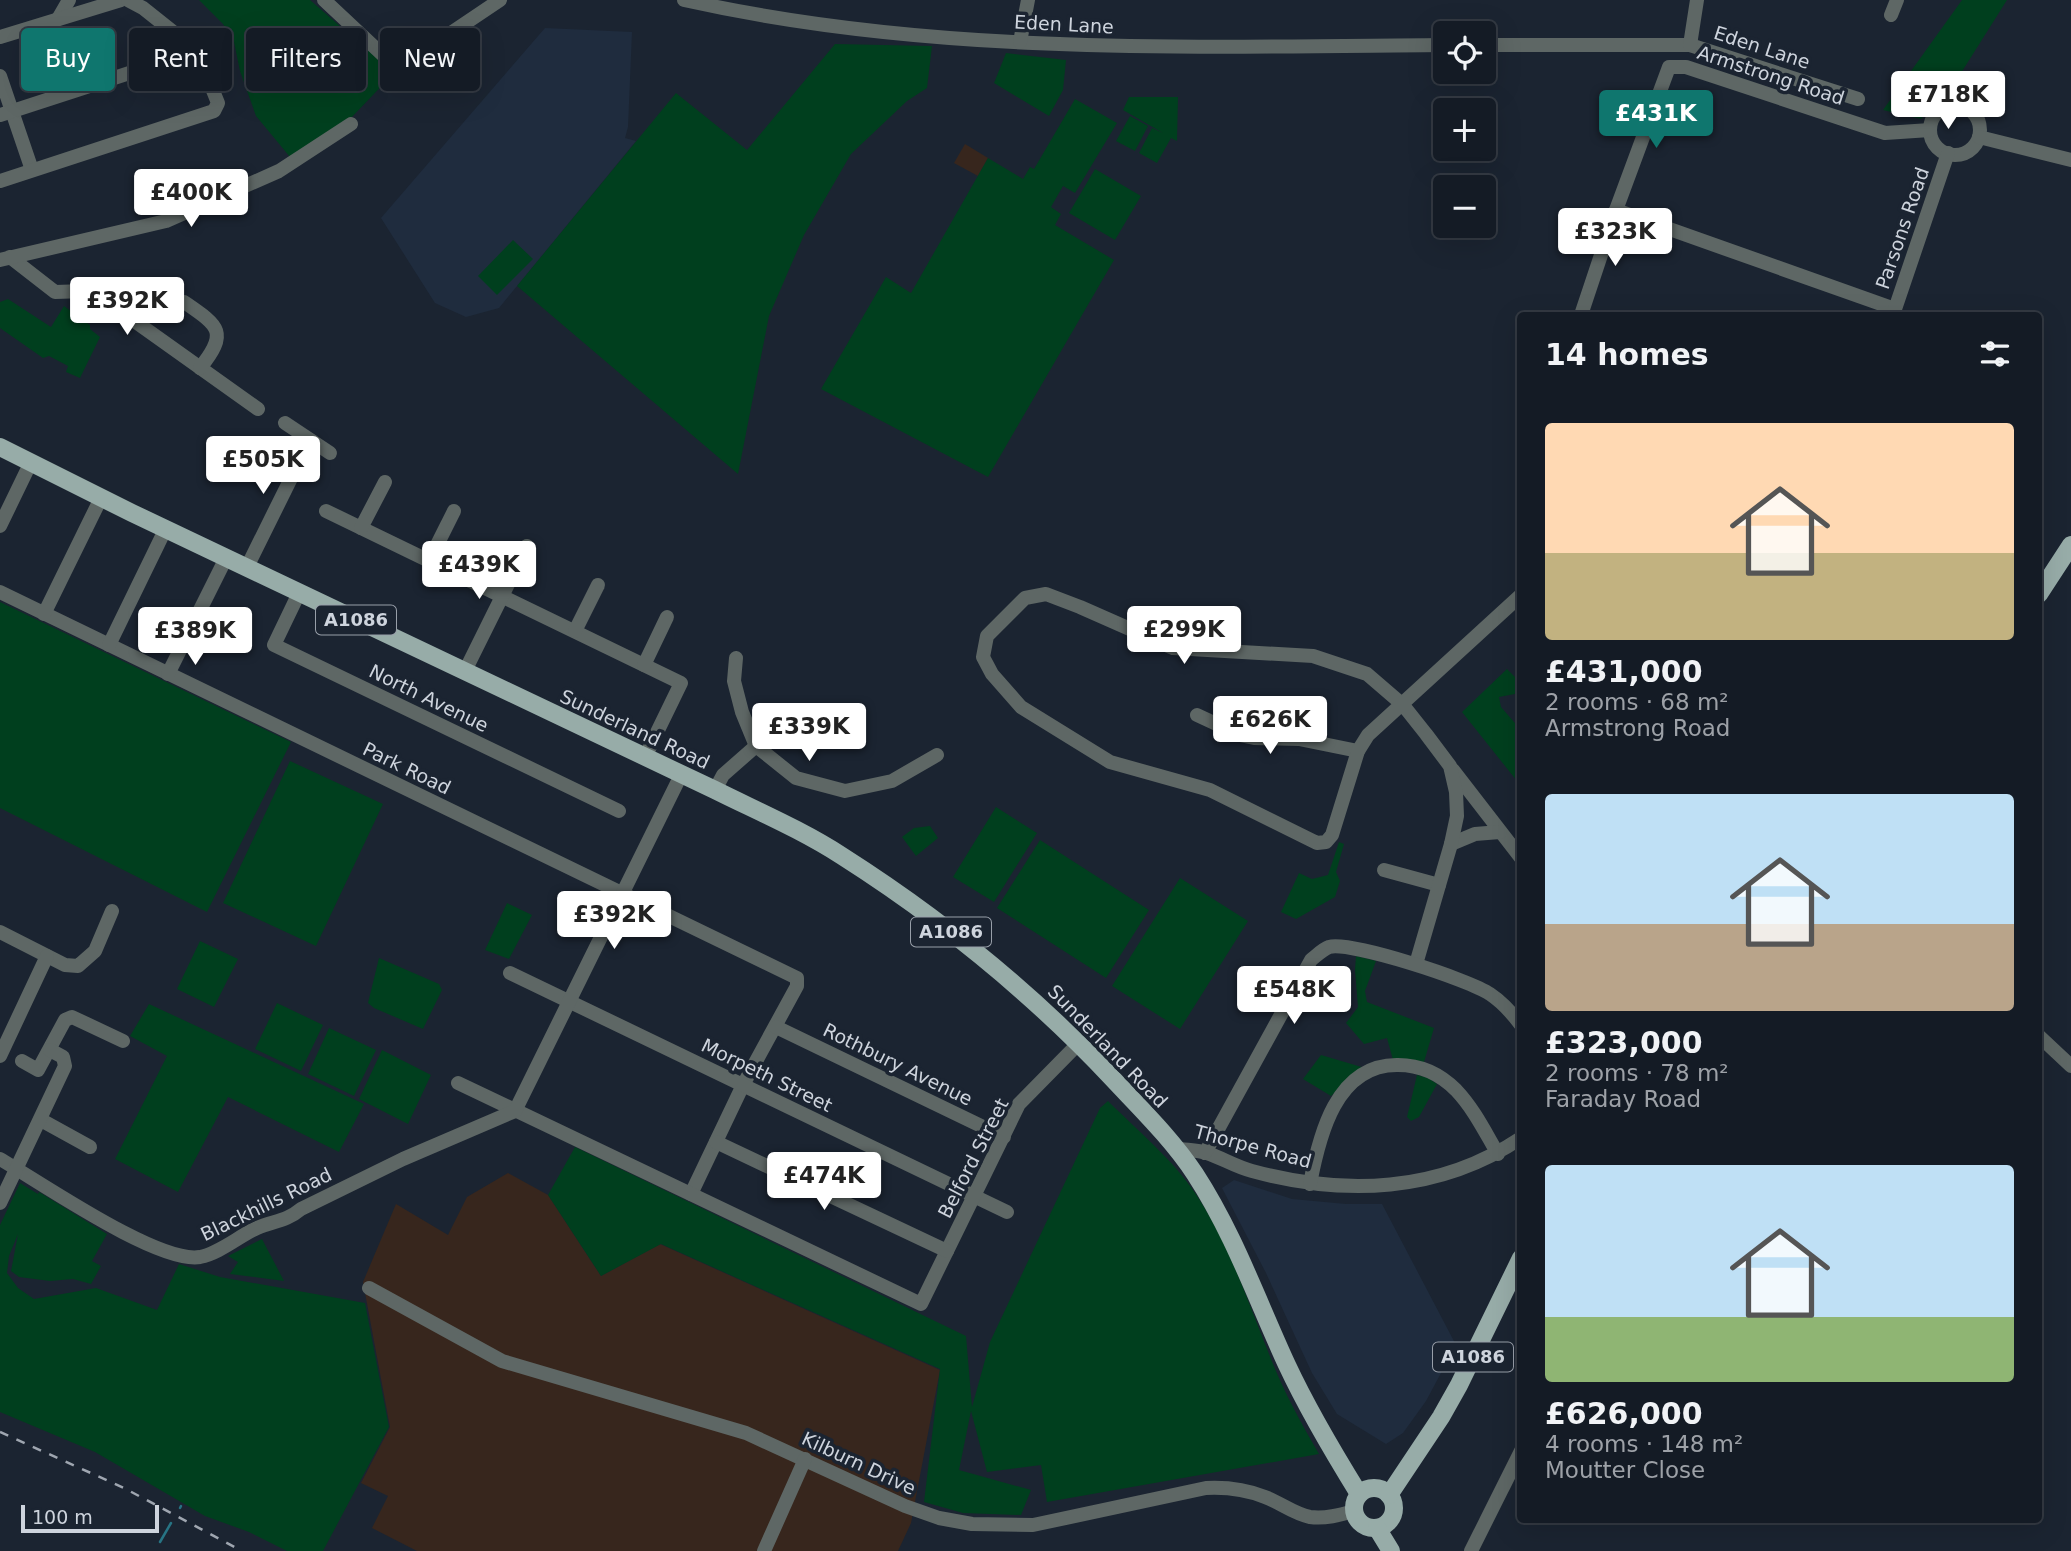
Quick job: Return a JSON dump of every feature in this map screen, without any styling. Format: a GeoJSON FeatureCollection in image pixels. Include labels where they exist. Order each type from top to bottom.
{"type":"FeatureCollection","features":[{"type":"Feature","properties":{"kind":"main road","name":"A1086"},"geometry":{"type":"LineString","coordinates":[[0,447],[31,463]]}},
{"type":"Feature","properties":{"kind":"main road","name":"Sunderland Road"},"geometry":{"type":"LineString","coordinates":[[31,463],[715,790],[841,855],[991,962],[1079,1044],[1194,1172],[1231,1236],[1292,1375],[1357,1503]]}},
{"type":"Feature","properties":{"kind":"main road"},"geometry":{"type":"LineString","coordinates":[[2042,589],[2071,545]]}},
{"type":"Feature","properties":{"kind":"main road","name":"A1086"},"geometry":{"type":"LineString","coordinates":[[1389,1495],[1459,1385],[1517,1266]]}},
{"type":"Feature","properties":{"kind":"main road"},"geometry":{"type":"LineString","coordinates":[[1375,1488],[1389,1495],[1393,1502],[1392,1517],[1385,1525],[1370,1528],[1361,1524],[1357,1503],[1364,1490],[1375,1488]]}},
{"type":"Feature","properties":{"kind":"main road"},"geometry":{"type":"LineString","coordinates":[[1377,1528],[1391,1551]]}},
{"type":"Feature","properties":{"kind":"street"},"geometry":{"type":"LineString","coordinates":[[58,19],[69,0]]}},
{"type":"Feature","properties":{"kind":"street"},"geometry":{"type":"LineString","coordinates":[[0,37],[121,0]]}},
{"type":"Feature","properties":{"kind":"street"},"geometry":{"type":"LineString","coordinates":[[128,0],[168,28]]}},
{"type":"Feature","properties":{"kind":"street"},"geometry":{"type":"LineString","coordinates":[[324,0],[399,75],[436,43],[500,0]]}},
{"type":"Feature","properties":{"kind":"street","name":"Eden Lane"},"geometry":{"type":"LineString","coordinates":[[684,0],[768,17],[860,29],[1020,42],[1177,47],[1433,45]]}},
{"type":"Feature","properties":{"kind":"street"},"geometry":{"type":"LineString","coordinates":[[1020,42],[1028,0]]}},
{"type":"Feature","properties":{"kind":"street"},"geometry":{"type":"LineString","coordinates":[[1690,45],[1697,0]]}},
{"type":"Feature","properties":{"kind":"street"},"geometry":{"type":"LineString","coordinates":[[1891,15],[1897,0]]}},
{"type":"Feature","properties":{"kind":"street","name":"Eden Lane"},"geometry":{"type":"LineString","coordinates":[[1496,45],[1690,45],[1858,99]]}},
{"type":"Feature","properties":{"kind":"street","name":"Armstrong Road"},"geometry":{"type":"LineString","coordinates":[[1616,210],[1669,67],[1686,68],[1885,133],[1930,130]]}},
{"type":"Feature","properties":{"kind":"street"},"geometry":{"type":"LineString","coordinates":[[6,113],[129,73]]}},
{"type":"Feature","properties":{"kind":"street"},"geometry":{"type":"LineString","coordinates":[[0,76],[6,113],[32,170]]}},
{"type":"Feature","properties":{"kind":"street"},"geometry":{"type":"LineString","coordinates":[[0,181],[214,111],[218,103],[214,91]]}},
{"type":"Feature","properties":{"kind":"street"},"geometry":{"type":"LineString","coordinates":[[1956,105],[1972,112],[1978,119],[1979,137],[1970,150],[1954,155],[1936,147],[1930,130],[1933,117],[1939,111],[1956,105]]}},
{"type":"Feature","properties":{"kind":"street"},"geometry":{"type":"LineString","coordinates":[[5,259],[166,221],[279,172],[351,124]]}},
{"type":"Feature","properties":{"kind":"street"},"geometry":{"type":"LineString","coordinates":[[1979,137],[2071,160]]}},
{"type":"Feature","properties":{"kind":"street","name":"Parsons Road"},"geometry":{"type":"LineString","coordinates":[[1894,312],[1948,153]]}},
{"type":"Feature","properties":{"kind":"street"},"geometry":{"type":"LineString","coordinates":[[1582,312],[1616,210],[1894,312]]}},
{"type":"Feature","properties":{"kind":"street"},"geometry":{"type":"LineString","coordinates":[[5,259],[55,292],[86,291],[98,295],[258,409]]}},
{"type":"Feature","properties":{"kind":"street"},"geometry":{"type":"LineString","coordinates":[[184,302],[213,324],[218,335],[216,348],[200,368]]}},
{"type":"Feature","properties":{"kind":"street"},"geometry":{"type":"LineString","coordinates":[[285,423],[330,453]]}},
{"type":"Feature","properties":{"kind":"street"},"geometry":{"type":"LineString","coordinates":[[247,567],[310,440]]}},
{"type":"Feature","properties":{"kind":"street"},"geometry":{"type":"LineString","coordinates":[[0,524],[31,463]]}},
{"type":"Feature","properties":{"kind":"street"},"geometry":{"type":"LineString","coordinates":[[361,528],[385,482]]}},
{"type":"Feature","properties":{"kind":"street"},"geometry":{"type":"LineString","coordinates":[[44,614],[101,498]]}},
{"type":"Feature","properties":{"kind":"street"},"geometry":{"type":"LineString","coordinates":[[326,511],[681,683],[645,757]]}},
{"type":"Feature","properties":{"kind":"street"},"geometry":{"type":"LineString","coordinates":[[429,561],[454,511]]}},
{"type":"Feature","properties":{"kind":"street"},"geometry":{"type":"LineString","coordinates":[[108,645],[166,528]]}},
{"type":"Feature","properties":{"kind":"street"},"geometry":{"type":"LineString","coordinates":[[465,671],[527,546]]}},
{"type":"Feature","properties":{"kind":"street"},"geometry":{"type":"LineString","coordinates":[[168,674],[226,558]]}},
{"type":"Feature","properties":{"kind":"street"},"geometry":{"type":"LineString","coordinates":[[575,631],[598,585]]}},
{"type":"Feature","properties":{"kind":"street","name":"Park Road"},"geometry":{"type":"LineString","coordinates":[[0,592],[797,978],[797,986],[776,1027]]}},
{"type":"Feature","properties":{"kind":"street","name":"North Avenue"},"geometry":{"type":"LineString","coordinates":[[299,593],[274,645],[619,811]]}},
{"type":"Feature","properties":{"kind":"street"},"geometry":{"type":"LineString","coordinates":[[1517,604],[1402,705],[1368,735],[1358,751],[1332,835],[1325,842],[1317,843],[1210,790],[1110,762],[1021,706],[992,674],[983,657],[987,636],[997,624],[1025,598],[1046,594],[1173,648],[1313,656],[1367,674],[1402,705],[1517,853]]}},
{"type":"Feature","properties":{"kind":"street"},"geometry":{"type":"LineString","coordinates":[[644,665],[667,617]]}},
{"type":"Feature","properties":{"kind":"street"},"geometry":{"type":"LineString","coordinates":[[736,657],[734,681],[742,712],[756,746],[796,778],[845,791],[892,781],[937,755]]}},
{"type":"Feature","properties":{"kind":"street"},"geometry":{"type":"LineString","coordinates":[[1196,715],[1240,736],[1299,738],[1358,751]]}},
{"type":"Feature","properties":{"kind":"street"},"geometry":{"type":"LineString","coordinates":[[715,790],[723,775],[756,746]]}},
{"type":"Feature","properties":{"kind":"street"},"geometry":{"type":"LineString","coordinates":[[1416,964],[1457,816],[1456,792],[1450,766]]}},
{"type":"Feature","properties":{"kind":"street"},"geometry":{"type":"LineString","coordinates":[[515,1111],[681,775]]}},
{"type":"Feature","properties":{"kind":"street"},"geometry":{"type":"LineString","coordinates":[[1451,844],[1475,834],[1500,832]]}},
{"type":"Feature","properties":{"kind":"street"},"geometry":{"type":"LineString","coordinates":[[1384,870],[1439,885]]}},
{"type":"Feature","properties":{"kind":"street"},"geometry":{"type":"LineString","coordinates":[[0,932],[65,965],[78,966],[95,951],[112,911]]}},
{"type":"Feature","properties":{"kind":"street"},"geometry":{"type":"LineString","coordinates":[[1205,1153],[1311,960],[1329,947],[1352,947],[1416,964],[1489,992],[1517,1020]]}},
{"type":"Feature","properties":{"kind":"street"},"geometry":{"type":"LineString","coordinates":[[1,1051],[47,956]]}},
{"type":"Feature","properties":{"kind":"street","name":"Morpeth Street"},"geometry":{"type":"LineString","coordinates":[[510,973],[1007,1212]]}},
{"type":"Feature","properties":{"kind":"street"},"geometry":{"type":"LineString","coordinates":[[22,1061],[38,1070],[65,1020],[72,1017],[123,1041]]}},
{"type":"Feature","properties":{"kind":"street"},"geometry":{"type":"LineString","coordinates":[[458,1083],[691,1194],[743,1085],[776,1027]]}},
{"type":"Feature","properties":{"kind":"street","name":"Rothbury Avenue"},"geometry":{"type":"LineString","coordinates":[[776,1027],[1004,1136]]}},
{"type":"Feature","properties":{"kind":"street"},"geometry":{"type":"LineString","coordinates":[[2042,1039],[2071,1066]]}},
{"type":"Feature","properties":{"kind":"street","name":"Belford Street"},"geometry":{"type":"LineString","coordinates":[[691,1194],[921,1304],[1019,1104],[1079,1044]]}},
{"type":"Feature","properties":{"kind":"street"},"geometry":{"type":"LineString","coordinates":[[0,1203],[65,1066],[63,1057],[50,1050]]}},
{"type":"Feature","properties":{"kind":"street"},"geometry":{"type":"LineString","coordinates":[[1310,1184],[1325,1124],[1339,1097],[1358,1077],[1386,1065],[1410,1065],[1433,1072],[1455,1089],[1475,1114],[1498,1154]]}},
{"type":"Feature","properties":{"kind":"street","name":"Blackhills Road"},"geometry":{"type":"LineString","coordinates":[[0,1159],[129,1236],[186,1258],[202,1256],[260,1227],[290,1218],[301,1209],[403,1159],[515,1111]]}},
{"type":"Feature","properties":{"kind":"street"},"geometry":{"type":"LineString","coordinates":[[41,1120],[90,1147]]}},
{"type":"Feature","properties":{"kind":"street","name":"Thorpe Road"},"geometry":{"type":"LineString","coordinates":[[1175,1148],[1205,1153],[1249,1171],[1310,1184],[1355,1187],[1415,1183],[1457,1171],[1498,1154],[1517,1141]]}},
{"type":"Feature","properties":{"kind":"street"},"geometry":{"type":"LineString","coordinates":[[716,1142],[947,1251]]}},
{"type":"Feature","properties":{"kind":"street","name":"Kilburn Drive"},"geometry":{"type":"LineString","coordinates":[[369,1288],[502,1361],[746,1433],[905,1506],[947,1520],[972,1524],[1034,1524],[1206,1488],[1226,1487],[1266,1497],[1310,1517],[1327,1517],[1357,1503]]}},
{"type":"Feature","properties":{"kind":"street"},"geometry":{"type":"LineString","coordinates":[[764,1551],[805,1459]]}},
{"type":"Feature","properties":{"kind":"street"},"geometry":{"type":"LineString","coordinates":[[1471,1551],[1517,1459]]}},
{"type":"Feature","properties":{"kind":"shaded area"},"geometry":{"type":"Polygon","coordinates":[[[545,28],[632,32],[628,127],[625,138],[636,141],[499,308],[466,317],[435,303],[381,218],[545,28]]]}},
{"type":"Feature","properties":{"kind":"shaded area"},"geometry":{"type":"Polygon","coordinates":[[[965,144],[988,158],[978,176],[954,163],[965,144]]]}},
{"type":"Feature","properties":{"kind":"shaded area"},"geometry":{"type":"Polygon","coordinates":[[[508,1173],[548,1195],[601,1276],[660,1244],[940,1370],[911,1523],[898,1551],[417,1551],[372,1528],[388,1496],[361,1483],[390,1427],[363,1282],[396,1204],[448,1235],[467,1197],[508,1173]]]}},
{"type":"Feature","properties":{"kind":"shaded area"},"geometry":{"type":"Polygon","coordinates":[[[1234,1180],[1292,1199],[1382,1204],[1456,1345],[1426,1401],[1403,1433],[1386,1444],[1337,1414],[1312,1373],[1266,1273],[1222,1188],[1234,1180]]]}},
{"type":"Feature","properties":{"kind":"green space"},"geometry":{"type":"Polygon","coordinates":[[[199,0],[310,0],[342,28],[246,28],[246,88],[232,39],[232,28],[225,28],[199,0]]]}},
{"type":"Feature","properties":{"kind":"green space"},"geometry":{"type":"Polygon","coordinates":[[[1962,0],[2007,0],[1956,81],[1921,119],[1883,110],[1962,0]]]}},
{"type":"Feature","properties":{"kind":"green space"},"geometry":{"type":"Polygon","coordinates":[[[835,44],[932,46],[927,88],[907,101],[851,154],[804,235],[769,316],[738,474],[517,286],[676,93],[747,150],[835,44]]]}},
{"type":"Feature","properties":{"kind":"green space"},"geometry":{"type":"Polygon","coordinates":[[[366,49],[380,61],[380,88],[350,119],[290,157],[256,116],[247,91],[366,91],[366,49]]]}},
{"type":"Feature","properties":{"kind":"green space"},"geometry":{"type":"Polygon","coordinates":[[[1006,53],[1066,60],[1063,90],[1049,116],[994,83],[1006,53]]]}},
{"type":"Feature","properties":{"kind":"green space"},"geometry":{"type":"Polygon","coordinates":[[[1129,97],[1178,97],[1177,141],[1171,138],[1157,163],[1139,153],[1152,128],[1163,133],[1123,110],[1129,97]]]}},
{"type":"Feature","properties":{"kind":"green space"},"geometry":{"type":"Polygon","coordinates":[[[1075,99],[1117,123],[1075,193],[1063,186],[1051,207],[1061,214],[1055,225],[1114,260],[988,477],[821,389],[886,277],[911,293],[988,158],[1023,179],[1030,167],[1034,169],[1075,99]]]}},
{"type":"Feature","properties":{"kind":"green space"},"geometry":{"type":"Polygon","coordinates":[[[1130,116],[1148,126],[1135,151],[1116,141],[1130,116]]]}},
{"type":"Feature","properties":{"kind":"green space"},"geometry":{"type":"Polygon","coordinates":[[[1095,169],[1141,196],[1115,240],[1069,213],[1095,169]]]}},
{"type":"Feature","properties":{"kind":"green space"},"geometry":{"type":"Polygon","coordinates":[[[513,240],[533,259],[497,295],[478,276],[513,240]]]}},
{"type":"Feature","properties":{"kind":"green space"},"geometry":{"type":"Polygon","coordinates":[[[8,299],[51,327],[64,306],[90,325],[90,329],[100,337],[80,378],[66,372],[68,366],[49,356],[43,358],[0,328],[0,302],[8,299]]]}},
{"type":"Feature","properties":{"kind":"green space"},"geometry":{"type":"Polygon","coordinates":[[[0,602],[291,742],[207,912],[0,808],[0,602]]]}},
{"type":"Feature","properties":{"kind":"green space"},"geometry":{"type":"Polygon","coordinates":[[[1507,669],[1517,679],[1517,694],[1499,697],[1501,707],[1517,725],[1517,781],[1462,712],[1507,669]]]}},
{"type":"Feature","properties":{"kind":"green space"},"geometry":{"type":"Polygon","coordinates":[[[290,761],[383,804],[316,946],[223,903],[290,761]]]}},
{"type":"Feature","properties":{"kind":"green space"},"geometry":{"type":"Polygon","coordinates":[[[996,807],[1037,833],[994,902],[953,877],[996,807]]]}},
{"type":"Feature","properties":{"kind":"green space"},"geometry":{"type":"Polygon","coordinates":[[[930,826],[938,838],[916,856],[902,837],[914,828],[930,826]]]}},
{"type":"Feature","properties":{"kind":"green space"},"geometry":{"type":"Polygon","coordinates":[[[1040,840],[1149,910],[1106,978],[997,908],[1040,840]]]}},
{"type":"Feature","properties":{"kind":"green space"},"geometry":{"type":"Polygon","coordinates":[[[1339,842],[1344,844],[1336,872],[1340,881],[1335,897],[1296,919],[1281,912],[1299,873],[1312,879],[1328,875],[1339,842]]]}},
{"type":"Feature","properties":{"kind":"green space"},"geometry":{"type":"Polygon","coordinates":[[[1180,878],[1248,921],[1180,1029],[1112,986],[1180,878]]]}},
{"type":"Feature","properties":{"kind":"green space"},"geometry":{"type":"Polygon","coordinates":[[[507,903],[532,915],[509,959],[485,950],[507,903]]]}},
{"type":"Feature","properties":{"kind":"green space"},"geometry":{"type":"Polygon","coordinates":[[[200,941],[238,959],[214,1007],[177,989],[200,941]]]}},
{"type":"Feature","properties":{"kind":"green space"},"geometry":{"type":"Polygon","coordinates":[[[1356,956],[1376,961],[1365,991],[1367,1002],[1434,1028],[1424,1062],[1393,1060],[1387,1038],[1364,1044],[1346,1023],[1358,1007],[1356,956]]]}},
{"type":"Feature","properties":{"kind":"green space"},"geometry":{"type":"Polygon","coordinates":[[[379,958],[439,984],[442,990],[423,1029],[368,1003],[379,958]]]}},
{"type":"Feature","properties":{"kind":"green space"},"geometry":{"type":"Polygon","coordinates":[[[277,1003],[323,1025],[301,1071],[255,1049],[277,1003]]]}},
{"type":"Feature","properties":{"kind":"green space"},"geometry":{"type":"Polygon","coordinates":[[[149,1004],[364,1104],[339,1152],[228,1097],[178,1192],[115,1159],[167,1056],[130,1036],[149,1004]]]}},
{"type":"Feature","properties":{"kind":"green space"},"geometry":{"type":"Polygon","coordinates":[[[329,1028],[376,1050],[354,1096],[308,1074],[329,1028]]]}},
{"type":"Feature","properties":{"kind":"green space"},"geometry":{"type":"Polygon","coordinates":[[[382,1050],[431,1075],[408,1124],[359,1099],[382,1050]]]}},
{"type":"Feature","properties":{"kind":"green space"},"geometry":{"type":"Polygon","coordinates":[[[1321,1055],[1365,1068],[1331,1096],[1303,1079],[1321,1055]]]}},
{"type":"Feature","properties":{"kind":"green space"},"geometry":{"type":"Polygon","coordinates":[[[1417,1075],[1437,1084],[1419,1117],[1411,1121],[1407,1117],[1417,1075]]]}},
{"type":"Feature","properties":{"kind":"green space"},"geometry":{"type":"Polygon","coordinates":[[[1108,1101],[1180,1173],[1210,1218],[1239,1277],[1281,1383],[1319,1454],[1047,1502],[1041,1465],[987,1472],[971,1411],[959,1470],[1031,1490],[1021,1515],[963,1513],[924,1502],[940,1369],[661,1244],[601,1276],[548,1195],[575,1147],[966,1336],[972,1407],[990,1342],[1100,1108],[1108,1101]]]}},
{"type":"Feature","properties":{"kind":"green space"},"geometry":{"type":"Polygon","coordinates":[[[20,1183],[107,1234],[92,1261],[101,1266],[91,1284],[73,1279],[50,1281],[19,1277],[11,1271],[18,1234],[9,1256],[7,1273],[18,1288],[34,1299],[96,1288],[157,1310],[179,1264],[220,1277],[365,1303],[389,1427],[323,1551],[287,1551],[249,1532],[205,1516],[95,1452],[0,1412],[0,1225],[20,1183]]]}},
{"type":"Feature","properties":{"kind":"green space"},"geometry":{"type":"Polygon","coordinates":[[[262,1239],[284,1281],[230,1274],[238,1262],[228,1256],[262,1239]]]}},
{"type":"Feature","properties":{"kind":"waterway"},"geometry":{"type":"LineString","coordinates":[[160,1542],[171,1523]]}},
{"type":"Feature","properties":{"kind":"railway"},"geometry":{"type":"LineString","coordinates":[[0,1432],[124,1488],[242,1551]]}}]}
